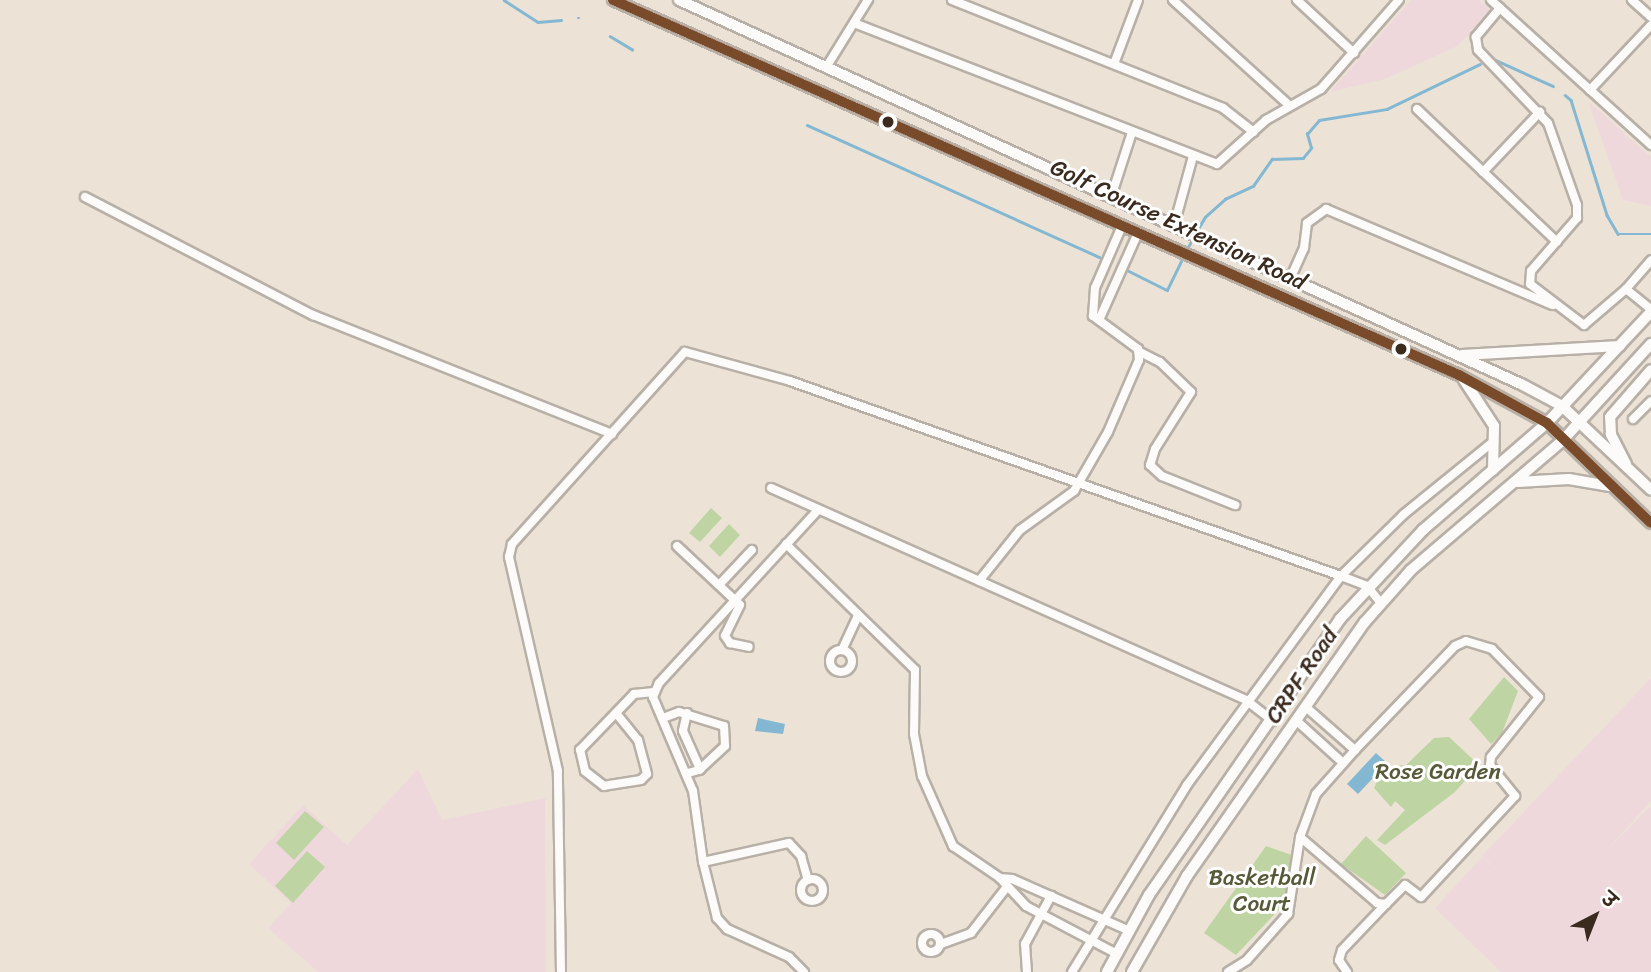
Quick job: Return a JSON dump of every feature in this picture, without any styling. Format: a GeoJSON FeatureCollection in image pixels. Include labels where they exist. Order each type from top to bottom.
{"type":"FeatureCollection","features":[{"type":"Feature","properties":{"kind":"main road","name":"Golf Course Extension Road"},"geometry":{"type":"LineString","coordinates":[[614,0],[1460,375],[1547,423],[1562,441],[1651,523]]}},
{"type":"Feature","properties":{"kind":"main road","name":"Golf Course Extension Road"},"geometry":{"type":"LineString","coordinates":[[679,0],[1175,222],[1562,405],[1651,490]]}},
{"type":"Feature","properties":{"kind":"main road"},"geometry":{"type":"LineString","coordinates":[[1324,314],[1330,295]]}},
{"type":"Feature","properties":{"kind":"main road"},"geometry":{"type":"LineString","coordinates":[[1547,423],[1651,310]]}},
{"type":"Feature","properties":{"kind":"main road"},"geometry":{"type":"LineString","coordinates":[[1562,441],[1651,344]]}},
{"type":"Feature","properties":{"kind":"main road"},"geometry":{"type":"LineString","coordinates":[[1459,355],[1620,346]]}},
{"type":"Feature","properties":{"kind":"main road"},"geometry":{"type":"LineString","coordinates":[[1626,466],[1611,434],[1610,417],[1651,370]]}},
{"type":"Feature","properties":{"kind":"main road"},"geometry":{"type":"LineString","coordinates":[[1460,375],[1483,402],[1494,426],[1493,470]]}},
{"type":"Feature","properties":{"kind":"main road"},"geometry":{"type":"LineString","coordinates":[[1518,482],[1582,480],[1614,488]]}},
{"type":"Feature","properties":{"kind":"street"},"geometry":{"type":"LineString","coordinates":[[827,66],[868,0]]}},
{"type":"Feature","properties":{"kind":"street"},"geometry":{"type":"LineString","coordinates":[[952,0],[1223,108],[1254,132]]}},
{"type":"Feature","properties":{"kind":"street"},"geometry":{"type":"LineString","coordinates":[[1114,64],[1138,0]]}},
{"type":"Feature","properties":{"kind":"street"},"geometry":{"type":"LineString","coordinates":[[1174,0],[1289,105]]}},
{"type":"Feature","properties":{"kind":"street"},"geometry":{"type":"LineString","coordinates":[[1297,0],[1354,52]]}},
{"type":"Feature","properties":{"kind":"street"},"geometry":{"type":"LineString","coordinates":[[854,23],[1217,164],[1289,105],[1321,89],[1399,0]]}},
{"type":"Feature","properties":{"kind":"street"},"geometry":{"type":"LineString","coordinates":[[1491,0],[1650,144]]}},
{"type":"Feature","properties":{"kind":"street"},"geometry":{"type":"LineString","coordinates":[[1632,0],[1651,17]]}},
{"type":"Feature","properties":{"kind":"street"},"geometry":{"type":"LineString","coordinates":[[1500,8],[1476,37],[1478,50],[1540,112],[1554,133],[1577,205],[1577,218],[1529,276],[1534,288],[1587,325],[1626,289],[1651,260]]}},
{"type":"Feature","properties":{"kind":"street"},"geometry":{"type":"LineString","coordinates":[[1590,90],[1651,25]]}},
{"type":"Feature","properties":{"kind":"street"},"geometry":{"type":"LineString","coordinates":[[1417,109],[1557,242]]}},
{"type":"Feature","properties":{"kind":"street"},"geometry":{"type":"LineString","coordinates":[[1483,172],[1540,112]]}},
{"type":"Feature","properties":{"kind":"street"},"geometry":{"type":"LineString","coordinates":[[1112,194],[1132,132]]}},
{"type":"Feature","properties":{"kind":"street"},"geometry":{"type":"LineString","coordinates":[[1175,222],[1194,156]]}},
{"type":"Feature","properties":{"kind":"street"},"geometry":{"type":"LineString","coordinates":[[85,197],[313,315],[612,434]]}},
{"type":"Feature","properties":{"kind":"street"},"geometry":{"type":"LineString","coordinates":[[1291,277],[1304,248],[1307,223],[1326,209],[1561,309]]}},
{"type":"Feature","properties":{"kind":"street"},"geometry":{"type":"LineString","coordinates":[[1122,226],[1093,295],[1093,316],[1140,352],[1160,362],[1191,392],[1155,449],[1150,465],[1162,476],[1235,505]]}},
{"type":"Feature","properties":{"kind":"street"},"geometry":{"type":"LineString","coordinates":[[1099,320],[1138,233]]}},
{"type":"Feature","properties":{"kind":"street"},"geometry":{"type":"LineString","coordinates":[[1626,289],[1651,310]]}},
{"type":"Feature","properties":{"kind":"street"},"geometry":{"type":"LineString","coordinates":[[561,972],[558,771],[509,557],[512,544],[691,351],[1079,483],[1340,576],[1367,586],[1381,603]]}},
{"type":"Feature","properties":{"kind":"street"},"geometry":{"type":"LineString","coordinates":[[979,581],[1020,530],[1079,483],[1108,432],[1140,352]]}},
{"type":"Feature","properties":{"kind":"street"},"geometry":{"type":"LineString","coordinates":[[1633,419],[1651,401]]}},
{"type":"Feature","properties":{"kind":"street","name":"CRPF Road"},"geometry":{"type":"LineString","coordinates":[[1107,972],[1171,862],[1367,586],[1547,423]]}},
{"type":"Feature","properties":{"kind":"street"},"geometry":{"type":"LineString","coordinates":[[1072,972],[1101,919],[1246,700],[1340,576],[1404,514],[1494,441]]}},
{"type":"Feature","properties":{"kind":"street"},"geometry":{"type":"LineString","coordinates":[[1132,972],[1165,909],[1381,603],[1411,570],[1518,482],[1562,441]]}},
{"type":"Feature","properties":{"kind":"street"},"geometry":{"type":"LineString","coordinates":[[771,488],[1246,700],[1273,721]]}},
{"type":"Feature","properties":{"kind":"street"},"geometry":{"type":"LineString","coordinates":[[616,713],[639,740],[647,774],[641,780],[604,786],[585,771],[580,750],[634,694],[654,692],[818,510]]}},
{"type":"Feature","properties":{"kind":"street"},"geometry":{"type":"LineString","coordinates":[[786,544],[915,670],[914,734],[929,798],[946,836],[968,859],[1000,878],[1012,879],[1130,931]]}},
{"type":"Feature","properties":{"kind":"street"},"geometry":{"type":"LineString","coordinates":[[677,546],[735,600],[739,610],[725,636],[730,643],[749,647]]}},
{"type":"Feature","properties":{"kind":"street"},"geometry":{"type":"LineString","coordinates":[[719,585],[752,550]]}},
{"type":"Feature","properties":{"kind":"street"},"geometry":{"type":"LineString","coordinates":[[842,650],[858,615]]}},
{"type":"Feature","properties":{"kind":"street"},"geometry":{"type":"LineString","coordinates":[[1233,971],[1288,914],[1300,837],[1317,794],[1355,750],[1455,646],[1466,641],[1492,649],[1536,689],[1539,697],[1491,757],[1490,765],[1515,796],[1431,890],[1419,897],[1405,886],[1342,950],[1339,960],[1347,972]]}},
{"type":"Feature","properties":{"kind":"street"},"geometry":{"type":"LineString","coordinates":[[654,692],[688,773],[711,904],[722,924],[781,952],[804,972]]}},
{"type":"Feature","properties":{"kind":"street"},"geometry":{"type":"LineString","coordinates":[[1307,708],[1355,750]]}},
{"type":"Feature","properties":{"kind":"street"},"geometry":{"type":"LineString","coordinates":[[663,718],[687,713],[716,721],[726,735],[725,746],[700,769],[688,773]]}},
{"type":"Feature","properties":{"kind":"street"},"geometry":{"type":"LineString","coordinates":[[687,713],[683,731],[700,769]]}},
{"type":"Feature","properties":{"kind":"street"},"geometry":{"type":"LineString","coordinates":[[1298,722],[1343,763]]}},
{"type":"Feature","properties":{"kind":"street"},"geometry":{"type":"LineString","coordinates":[[1300,837],[1371,899],[1386,904]]}},
{"type":"Feature","properties":{"kind":"street"},"geometry":{"type":"LineString","coordinates":[[703,862],[789,843],[801,856],[808,880]]}},
{"type":"Feature","properties":{"kind":"street"},"geometry":{"type":"LineString","coordinates":[[1000,878],[1006,888],[1040,915],[1117,954]]}},
{"type":"Feature","properties":{"kind":"street"},"geometry":{"type":"LineString","coordinates":[[941,944],[971,933],[1006,888]]}},
{"type":"Feature","properties":{"kind":"street"},"geometry":{"type":"LineString","coordinates":[[1027,972],[1025,944],[1051,897]]}},
{"type":"Feature","properties":{"kind":"shaded area"},"geometry":{"type":"Polygon","coordinates":[[[1411,0],[1479,0],[1490,10],[1458,46],[1385,79],[1330,92],[1411,0]]]}},
{"type":"Feature","properties":{"kind":"shaded area"},"geometry":{"type":"Polygon","coordinates":[[[1588,101],[1651,157],[1651,206],[1623,200],[1588,101]]]}},
{"type":"Feature","properties":{"kind":"shaded area"},"geometry":{"type":"Polygon","coordinates":[[[1651,678],[1651,801],[1607,850],[1651,806],[1651,972],[1501,972],[1435,908],[1482,857],[1505,877],[1482,856],[1651,678]]]}},
{"type":"Feature","properties":{"kind":"shaded area"},"geometry":{"type":"Polygon","coordinates":[[[418,769],[442,820],[545,798],[546,972],[318,972],[268,928],[291,903],[249,864],[303,805],[347,845],[418,769]]]}},
{"type":"Feature","properties":{"kind":"green space"},"geometry":{"type":"Polygon","coordinates":[[[711,508],[722,518],[700,542],[689,533],[711,508]]]}},
{"type":"Feature","properties":{"kind":"green space"},"geometry":{"type":"Polygon","coordinates":[[[729,524],[740,535],[720,557],[709,546],[729,524]]]}},
{"type":"Feature","properties":{"kind":"green space"},"geometry":{"type":"Polygon","coordinates":[[[1504,677],[1518,691],[1502,733],[1491,744],[1469,719],[1504,677]]]}},
{"type":"Feature","properties":{"kind":"green space","name":"Rose Garden"},"geometry":{"type":"Polygon","coordinates":[[[1449,737],[1479,765],[1455,792],[1385,845],[1377,840],[1405,810],[1395,801],[1391,807],[1374,788],[1380,776],[1389,766],[1406,765],[1434,738],[1449,737]]]}},
{"type":"Feature","properties":{"kind":"green space"},"geometry":{"type":"Polygon","coordinates":[[[305,811],[324,827],[294,860],[276,843],[305,811]]]}},
{"type":"Feature","properties":{"kind":"green space"},"geometry":{"type":"Polygon","coordinates":[[[1366,836],[1406,873],[1385,895],[1341,864],[1366,836]]]}},
{"type":"Feature","properties":{"kind":"green space","name":"Basketball Court"},"geometry":{"type":"Polygon","coordinates":[[[1266,846],[1292,855],[1289,899],[1236,955],[1204,933],[1266,846]]]}},
{"type":"Feature","properties":{"kind":"green space"},"geometry":{"type":"Polygon","coordinates":[[[307,851],[325,867],[293,903],[275,886],[307,851]]]}},
{"type":"Feature","properties":{"kind":"water"},"geometry":{"type":"Polygon","coordinates":[[[758,718],[785,724],[783,734],[755,731],[758,718]]]}},
{"type":"Feature","properties":{"kind":"water"},"geometry":{"type":"Polygon","coordinates":[[[1376,753],[1387,763],[1358,794],[1347,784],[1376,753]]]}},
{"type":"Feature","properties":{"kind":"waterway"},"geometry":{"type":"LineString","coordinates":[[504,0],[538,22],[561,20]]}},
{"type":"Feature","properties":{"kind":"waterway"},"geometry":{"type":"LineString","coordinates":[[610,36],[632,49]]}},
{"type":"Feature","properties":{"kind":"waterway"},"geometry":{"type":"LineString","coordinates":[[1491,58],[1553,86]]}},
{"type":"Feature","properties":{"kind":"waterway"},"geometry":{"type":"LineString","coordinates":[[1196,232],[1205,217],[1225,199],[1253,186],[1272,159],[1303,158],[1311,148],[1307,134],[1319,120],[1387,109],[1480,64]]}},
{"type":"Feature","properties":{"kind":"waterway"},"geometry":{"type":"LineString","coordinates":[[1565,95],[1571,100],[1607,215],[1618,234],[1651,234]]}},
{"type":"Feature","properties":{"kind":"waterway"},"geometry":{"type":"LineString","coordinates":[[807,125],[1100,257]]}},
{"type":"Feature","properties":{"kind":"waterway"},"geometry":{"type":"LineString","coordinates":[[1186,251],[1193,238]]}},
{"type":"Feature","properties":{"kind":"waterway"},"geometry":{"type":"LineString","coordinates":[[1125,269],[1167,290],[1183,257]]}},
{"type":"Feature","properties":{"kind":"transit line"},"geometry":{"type":"LineString","coordinates":[[613,0],[1459,375],[1547,423],[1651,523]]}}]}
